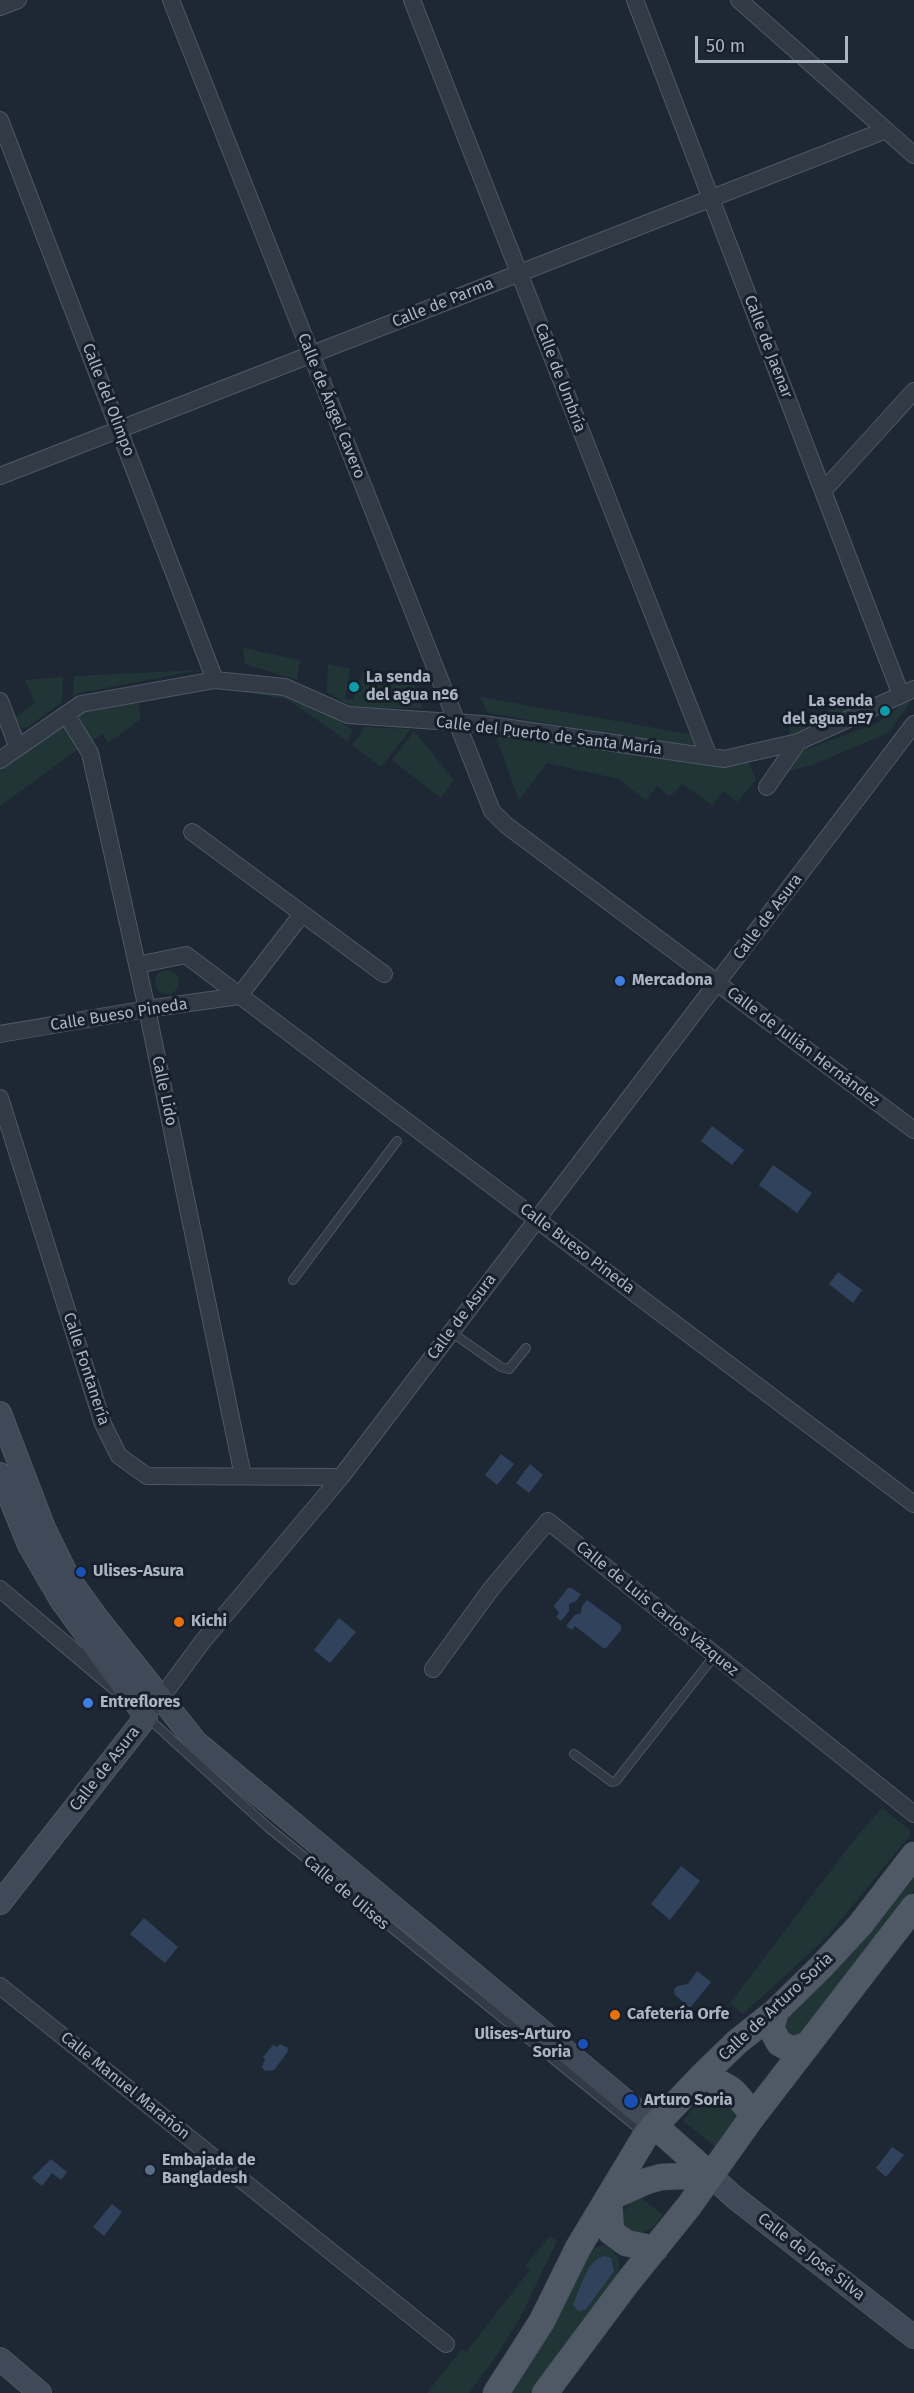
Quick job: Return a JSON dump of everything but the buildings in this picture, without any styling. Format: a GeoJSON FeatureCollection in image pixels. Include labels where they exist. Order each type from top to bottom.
{"type":"FeatureCollection","features":[{"type":"Feature","properties":{"kind":"main road","name":"Calle de Arturo Soria"},"geometry":{"type":"LineString","coordinates":[[496,2393],[542,2321],[578,2248],[609,2198],[654,2136],[702,2076],[737,2042],[776,2011],[861,1924],[914,1855]]}},
{"type":"Feature","properties":{"kind":"main road"},"geometry":{"type":"LineString","coordinates":[[545,2393],[689,2206],[753,2116],[914,1907]]}},
{"type":"Feature","properties":{"kind":"main road"},"geometry":{"type":"LineString","coordinates":[[776,2011],[771,2028],[779,2043],[792,2050],[808,2045]]}},
{"type":"Feature","properties":{"kind":"main road"},"geometry":{"type":"LineString","coordinates":[[702,2076],[725,2084],[736,2092],[753,2116]]}},
{"type":"Feature","properties":{"kind":"main road"},"geometry":{"type":"LineString","coordinates":[[654,2136],[710,2175]]}},
{"type":"Feature","properties":{"kind":"main road"},"geometry":{"type":"LineString","coordinates":[[655,2249],[626,2243],[612,2232],[609,2198],[661,2177],[710,2175]]}},
{"type":"Feature","properties":{"kind":"street"},"geometry":{"type":"LineString","coordinates":[[0,7],[18,0]]}},
{"type":"Feature","properties":{"kind":"street","name":"Calle de Ángel Cavero"},"geometry":{"type":"LineString","coordinates":[[171,0],[492,811]]}},
{"type":"Feature","properties":{"kind":"street","name":"Calle de Umbría"},"geometry":{"type":"LineString","coordinates":[[412,0],[709,757]]}},
{"type":"Feature","properties":{"kind":"street","name":"Calle de Jaenar"},"geometry":{"type":"LineString","coordinates":[[635,0],[709,198],[824,490],[907,692]]}},
{"type":"Feature","properties":{"kind":"street"},"geometry":{"type":"LineString","coordinates":[[739,0],[914,155]]}},
{"type":"Feature","properties":{"kind":"street","name":"Calle del Olimpo"},"geometry":{"type":"LineString","coordinates":[[0,120],[215,680]]}},
{"type":"Feature","properties":{"kind":"street","name":"Calle de Parma"},"geometry":{"type":"LineString","coordinates":[[0,476],[886,130]]}},
{"type":"Feature","properties":{"kind":"street"},"geometry":{"type":"LineString","coordinates":[[824,490],[914,391]]}},
{"type":"Feature","properties":{"kind":"street","name":"Calle del Puerto de Santa María"},"geometry":{"type":"LineString","coordinates":[[0,760],[81,704],[215,680],[285,687],[348,716],[457,722],[724,759],[798,742],[907,692]]}},
{"type":"Feature","properties":{"kind":"street"},"geometry":{"type":"LineString","coordinates":[[0,701],[18,747]]}},
{"type":"Feature","properties":{"kind":"street","name":"Calle Lido"},"geometry":{"type":"LineString","coordinates":[[66,714],[90,753],[147,1009],[243,1476]]}},
{"type":"Feature","properties":{"kind":"street","name":"Calle de Asura"},"geometry":{"type":"LineString","coordinates":[[0,1903],[162,1697],[203,1641],[340,1477],[914,723]]}},
{"type":"Feature","properties":{"kind":"street"},"geometry":{"type":"LineString","coordinates":[[767,787],[798,742]]}},
{"type":"Feature","properties":{"kind":"street","name":"Calle de Julián Hernández"},"geometry":{"type":"LineString","coordinates":[[492,811],[506,825],[914,1130]]}},
{"type":"Feature","properties":{"kind":"street"},"geometry":{"type":"LineString","coordinates":[[192,832],[384,974]]}},
{"type":"Feature","properties":{"kind":"street"},"geometry":{"type":"LineString","coordinates":[[239,996],[302,914]]}},
{"type":"Feature","properties":{"kind":"street","name":"Calle Bueso Pineda"},"geometry":{"type":"LineString","coordinates":[[137,965],[186,955],[914,1504]]}},
{"type":"Feature","properties":{"kind":"street","name":"Calle Bueso Pineda"},"geometry":{"type":"LineString","coordinates":[[0,1034],[239,996]]}},
{"type":"Feature","properties":{"kind":"street","name":"Calle Fontanería"},"geometry":{"type":"LineString","coordinates":[[0,1098],[103,1424],[119,1456],[147,1476],[340,1477]]}},
{"type":"Feature","properties":{"kind":"street","name":"Calle de Ulises"},"geometry":{"type":"LineString","coordinates":[[0,1413],[44,1528],[69,1579],[118,1645],[196,1742],[654,2136]]}},
{"type":"Feature","properties":{"kind":"street"},"geometry":{"type":"LineString","coordinates":[[2,1484],[29,1545],[61,1600],[146,1717]]}},
{"type":"Feature","properties":{"kind":"street","name":"Calle de Luis Carlos Vázquez"},"geometry":{"type":"LineString","coordinates":[[432,1669],[491,1589],[548,1521],[914,1814]]}},
{"type":"Feature","properties":{"kind":"street","name":"Calle de Ulises"},"geometry":{"type":"LineString","coordinates":[[0,1589],[103,1675],[146,1717]]}},
{"type":"Feature","properties":{"kind":"street","name":"Calle Manuel Marañón"},"geometry":{"type":"LineString","coordinates":[[0,1986],[446,2344]]}},
{"type":"Feature","properties":{"kind":"street","name":"Calle de José Silva"},"geometry":{"type":"LineString","coordinates":[[710,2175],[734,2197],[914,2337]]}},
{"type":"Feature","properties":{"kind":"street"},"geometry":{"type":"LineString","coordinates":[[0,2359],[40,2393]]}},
{"type":"Feature","properties":{"kind":"lane"},"geometry":{"type":"LineString","coordinates":[[293,1280],[397,1142]]}},
{"type":"Feature","properties":{"kind":"lane"},"geometry":{"type":"LineString","coordinates":[[450,1332],[501,1367],[509,1369],[526,1348]]}},
{"type":"Feature","properties":{"kind":"lane"},"geometry":{"type":"LineString","coordinates":[[574,1754],[612,1782],[616,1781],[715,1655]]}},
{"type":"Feature","properties":{"kind":"lane","name":"Calle de Ulises"},"geometry":{"type":"LineString","coordinates":[[146,1717],[270,1829],[654,2136]]}},
{"type":"Feature","properties":{"kind":"green space"},"geometry":{"type":"Polygon","coordinates":[[[243,648],[300,660],[297,680],[245,664],[243,648]]]}},
{"type":"Feature","properties":{"kind":"green space"},"geometry":{"type":"Polygon","coordinates":[[[328,664],[350,669],[345,699],[353,700],[356,691],[361,692],[363,686],[359,686],[362,671],[412,679],[423,708],[354,708],[327,692],[328,664]]]}},
{"type":"Feature","properties":{"kind":"green space"},"geometry":{"type":"Polygon","coordinates":[[[199,670],[80,693],[73,696],[74,676],[199,670]]]}},
{"type":"Feature","properties":{"kind":"green space"},"geometry":{"type":"Polygon","coordinates":[[[63,677],[62,702],[28,727],[22,728],[14,718],[35,703],[25,680],[63,677]]]}},
{"type":"Feature","properties":{"kind":"green space"},"geometry":{"type":"Polygon","coordinates":[[[255,688],[286,695],[313,705],[353,730],[347,741],[287,699],[257,694],[255,688]]]}},
{"type":"Feature","properties":{"kind":"green space"},"geometry":{"type":"Polygon","coordinates":[[[864,692],[866,696],[823,726],[791,736],[788,724],[813,717],[864,692]]]}},
{"type":"Feature","properties":{"kind":"green space"},"geometry":{"type":"Polygon","coordinates":[[[480,697],[695,735],[700,750],[488,713],[480,697]]]}},
{"type":"Feature","properties":{"kind":"green space"},"geometry":{"type":"Polygon","coordinates":[[[137,698],[141,719],[108,743],[103,734],[89,743],[70,717],[79,711],[137,698]]]}},
{"type":"Feature","properties":{"kind":"green space"},"geometry":{"type":"Polygon","coordinates":[[[910,699],[908,706],[888,733],[809,766],[786,771],[799,752],[877,723],[910,699]]]}},
{"type":"Feature","properties":{"kind":"green space"},"geometry":{"type":"Polygon","coordinates":[[[69,718],[85,744],[0,806],[0,769],[69,718]]]}},
{"type":"Feature","properties":{"kind":"green space"},"geometry":{"type":"Polygon","coordinates":[[[365,727],[411,729],[381,767],[352,745],[365,727]]]}},
{"type":"Feature","properties":{"kind":"green space"},"geometry":{"type":"Polygon","coordinates":[[[414,731],[454,780],[441,798],[392,760],[414,731]]]}},
{"type":"Feature","properties":{"kind":"green space"},"geometry":{"type":"Polygon","coordinates":[[[494,731],[713,765],[749,762],[756,780],[737,802],[724,791],[712,805],[682,784],[670,797],[657,786],[646,801],[619,779],[547,763],[519,800],[494,731]]]}},
{"type":"Feature","properties":{"kind":"green space"},"geometry":{"type":"Polygon","coordinates":[[[167,970],[176,973],[179,982],[176,991],[167,994],[158,991],[155,982],[158,973],[167,970]]]}},
{"type":"Feature","properties":{"kind":"green space"},"geometry":{"type":"Polygon","coordinates":[[[882,1808],[910,1830],[910,1835],[827,1937],[743,2014],[730,2003],[858,1835],[882,1808]]]}},
{"type":"Feature","properties":{"kind":"green space"},"geometry":{"type":"Polygon","coordinates":[[[914,1877],[914,1891],[804,2034],[795,2038],[788,2037],[782,2019],[863,1941],[914,1877]]]}},
{"type":"Feature","properties":{"kind":"green space"},"geometry":{"type":"Polygon","coordinates":[[[718,2094],[734,2105],[735,2119],[732,2129],[717,2148],[683,2121],[702,2100],[718,2094]]]}},
{"type":"Feature","properties":{"kind":"green space"},"geometry":{"type":"Polygon","coordinates":[[[638,2196],[663,2215],[651,2229],[641,2233],[632,2231],[623,2222],[624,2211],[638,2196]]]}},
{"type":"Feature","properties":{"kind":"green space"},"geometry":{"type":"Polygon","coordinates":[[[550,2236],[557,2241],[520,2318],[495,2358],[469,2393],[427,2393],[462,2349],[466,2352],[530,2270],[525,2266],[550,2236]]]}},
{"type":"Feature","properties":{"kind":"green space"},"geometry":{"type":"Polygon","coordinates":[[[603,2245],[618,2258],[619,2267],[615,2277],[532,2393],[510,2393],[545,2338],[589,2255],[595,2248],[603,2245]]]}},
{"type":"Feature","properties":{"kind":"water"},"geometry":{"type":"Polygon","coordinates":[[[712,1126],[744,1150],[732,1165],[701,1141],[712,1126]]]}},
{"type":"Feature","properties":{"kind":"water"},"geometry":{"type":"Polygon","coordinates":[[[773,1165],[812,1193],[797,1213],[759,1185],[773,1165]]]}},
{"type":"Feature","properties":{"kind":"water"},"geometry":{"type":"Polygon","coordinates":[[[838,1272],[862,1290],[853,1303],[829,1284],[838,1272]]]}},
{"type":"Feature","properties":{"kind":"water"},"geometry":{"type":"Polygon","coordinates":[[[501,1454],[514,1464],[497,1485],[485,1475],[501,1454]]]}},
{"type":"Feature","properties":{"kind":"water"},"geometry":{"type":"Polygon","coordinates":[[[530,1464],[543,1475],[529,1493],[516,1483],[530,1464]]]}},
{"type":"Feature","properties":{"kind":"water"},"geometry":{"type":"Polygon","coordinates":[[[568,1588],[581,1594],[576,1601],[569,1604],[569,1611],[561,1621],[556,1617],[559,1613],[554,1606],[568,1588]]]}},
{"type":"Feature","properties":{"kind":"water"},"geometry":{"type":"Polygon","coordinates":[[[587,1600],[621,1625],[621,1630],[606,1648],[575,1626],[572,1630],[566,1626],[575,1615],[581,1613],[582,1606],[587,1600]]]}},
{"type":"Feature","properties":{"kind":"water"},"geometry":{"type":"Polygon","coordinates":[[[339,1618],[356,1632],[330,1663],[314,1650],[339,1618]]]}},
{"type":"Feature","properties":{"kind":"water"},"geometry":{"type":"Polygon","coordinates":[[[681,1866],[700,1881],[670,1920],[651,1904],[681,1866]]]}},
{"type":"Feature","properties":{"kind":"water"},"geometry":{"type":"Polygon","coordinates":[[[144,1918],[178,1947],[165,1963],[130,1934],[144,1918]]]}},
{"type":"Feature","properties":{"kind":"water"},"geometry":{"type":"Polygon","coordinates":[[[697,1971],[711,1982],[690,2008],[675,1995],[674,1990],[677,1986],[688,1984],[697,1971]]]}},
{"type":"Feature","properties":{"kind":"water"},"geometry":{"type":"Polygon","coordinates":[[[280,2044],[288,2048],[287,2053],[274,2070],[265,2071],[262,2067],[265,2059],[263,2057],[273,2045],[277,2047],[280,2044]]]}},
{"type":"Feature","properties":{"kind":"water"},"geometry":{"type":"Polygon","coordinates":[[[892,2147],[904,2155],[886,2177],[876,2168],[892,2147]]]}},
{"type":"Feature","properties":{"kind":"water"},"geometry":{"type":"Polygon","coordinates":[[[51,2159],[67,2172],[61,2180],[52,2173],[42,2186],[32,2178],[51,2159]]]}},
{"type":"Feature","properties":{"kind":"water"},"geometry":{"type":"Polygon","coordinates":[[[112,2204],[122,2212],[104,2236],[93,2227],[112,2204]]]}},
{"type":"Feature","properties":{"kind":"water"},"geometry":{"type":"Polygon","coordinates":[[[605,2256],[611,2258],[614,2271],[586,2309],[578,2311],[573,2305],[586,2274],[594,2262],[605,2256]]]}},
{"type":"Feature","properties":{"kind":"place","name":"La senda del agua nº6"},"geometry":{"type":"Point","coordinates":[354,687]}},
{"type":"Feature","properties":{"kind":"place","name":"La senda del agua nº7"},"geometry":{"type":"Point","coordinates":[885,711]}},
{"type":"Feature","properties":{"kind":"place","name":"Mercadona"},"geometry":{"type":"Point","coordinates":[620,981]}},
{"type":"Feature","properties":{"kind":"place","name":"Ulises-Asura"},"geometry":{"type":"Point","coordinates":[81,1572]}},
{"type":"Feature","properties":{"kind":"place","name":"Kichi"},"geometry":{"type":"Point","coordinates":[179,1622]}},
{"type":"Feature","properties":{"kind":"place","name":"Entreflores"},"geometry":{"type":"Point","coordinates":[88,1703]}},
{"type":"Feature","properties":{"kind":"place","name":"Cafetería Orfe"},"geometry":{"type":"Point","coordinates":[615,2015]}},
{"type":"Feature","properties":{"kind":"place","name":"Ulises-Arturo Soria"},"geometry":{"type":"Point","coordinates":[583,2044]}},
{"type":"Feature","properties":{"kind":"place","name":"Arturo Soria"},"geometry":{"type":"Point","coordinates":[631,2101]}},
{"type":"Feature","properties":{"kind":"place","name":"Embajada de Bangladesh"},"geometry":{"type":"Point","coordinates":[150,2170]}}]}
